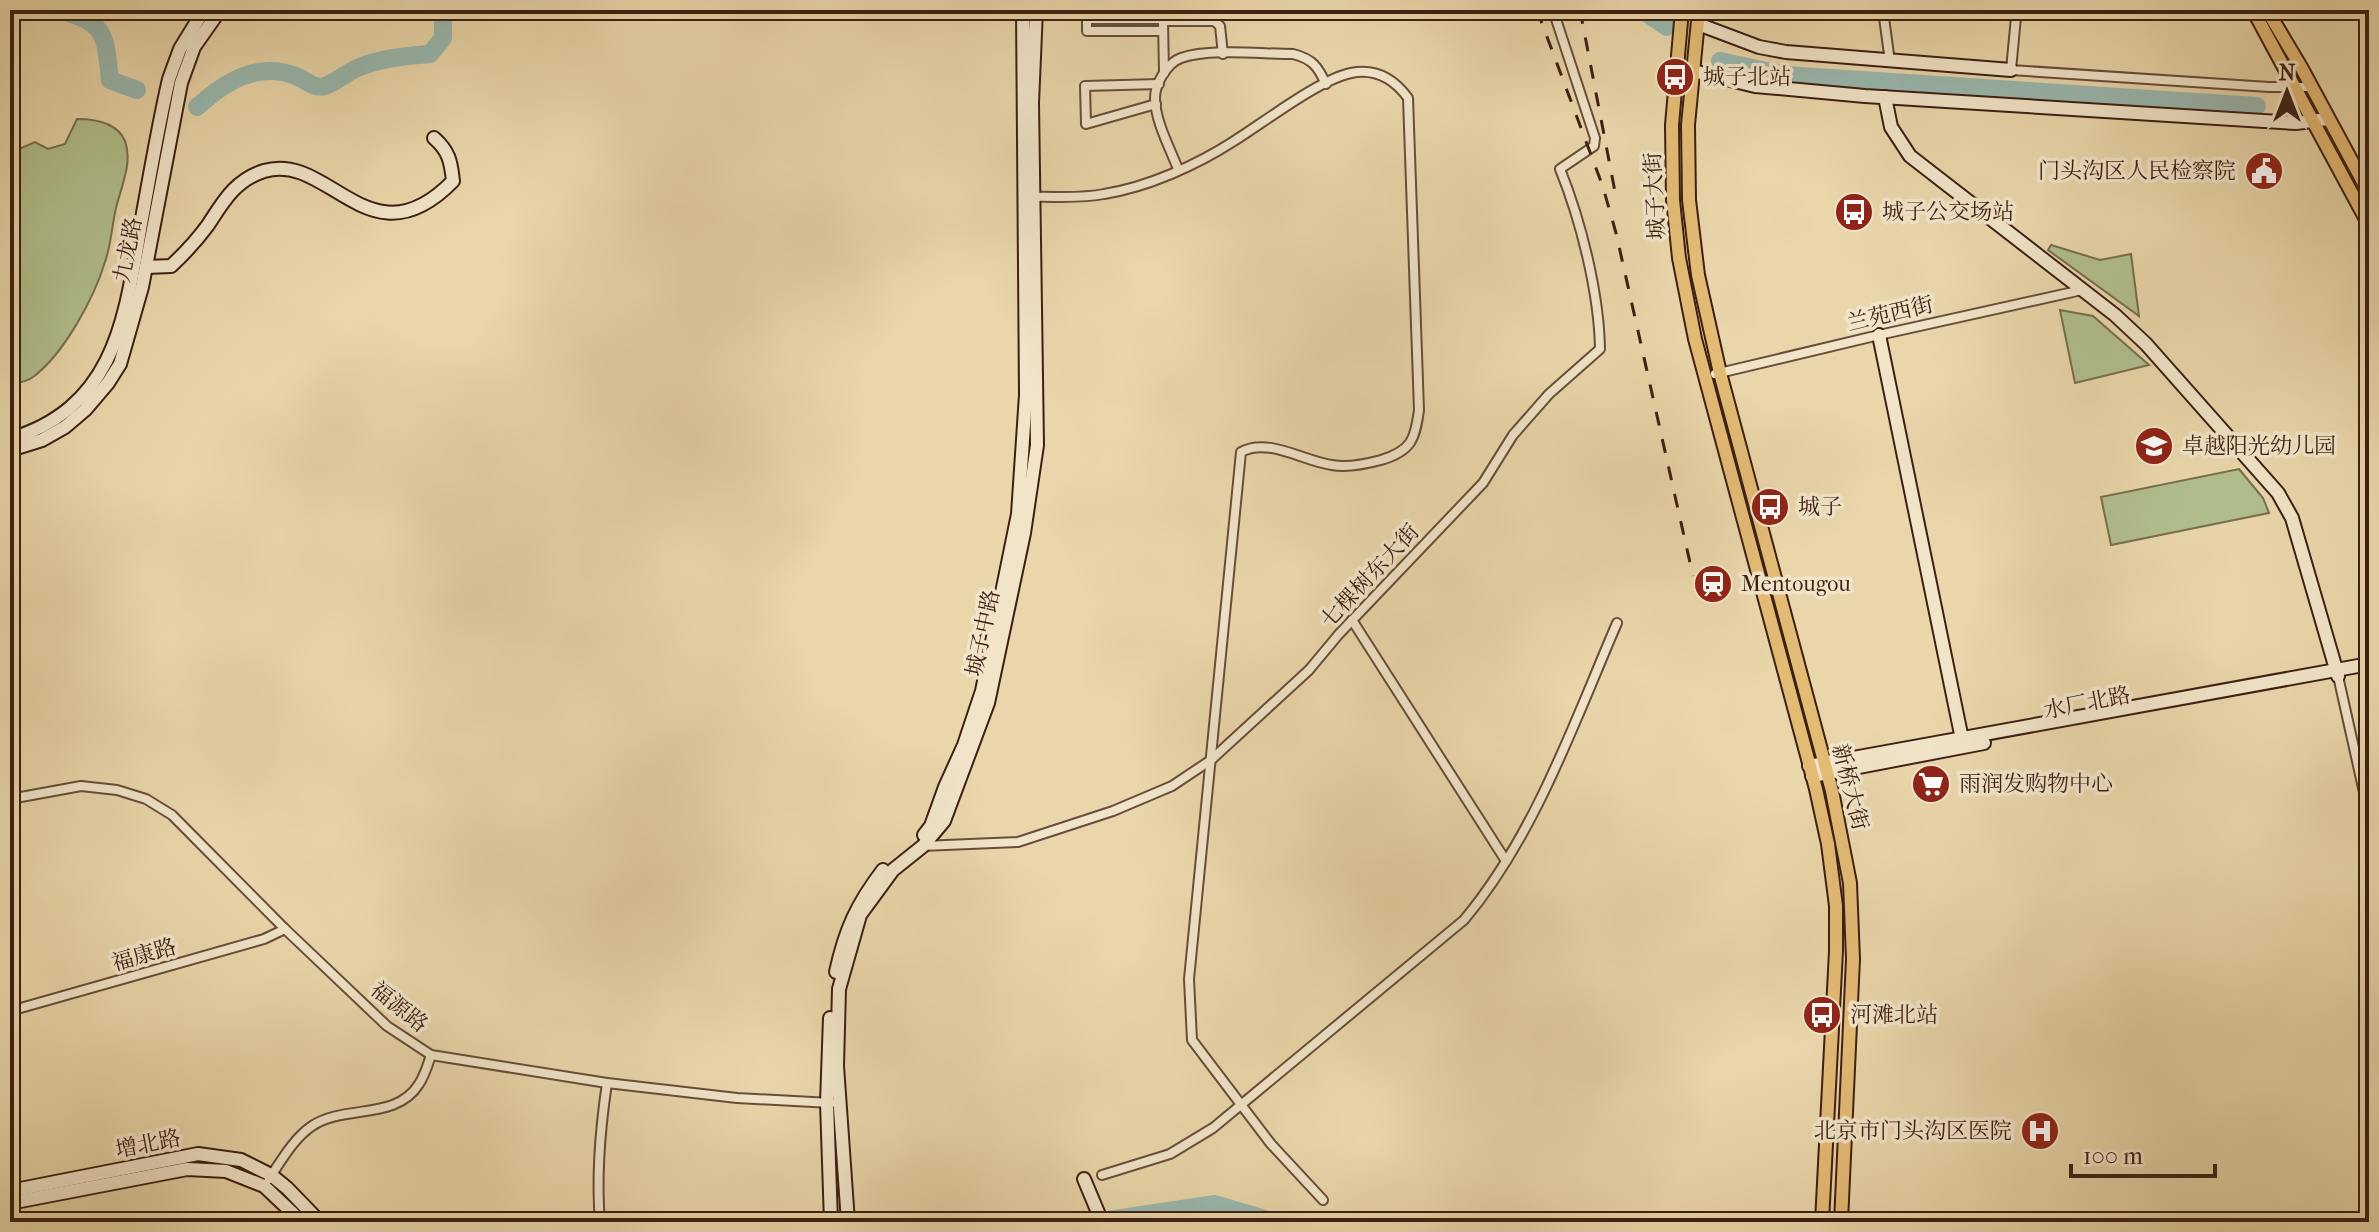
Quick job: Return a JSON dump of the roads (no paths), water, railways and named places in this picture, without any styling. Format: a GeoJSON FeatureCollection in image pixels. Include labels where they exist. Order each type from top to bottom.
{"type":"FeatureCollection","features":[{"type":"Feature","properties":{"kind":"main road","name":"城子大街"},"geometry":{"type":"LineString","coordinates":[[1682,10],[1672,125],[1673,200],[1679,258],[1695,339],[1713,375]]}},
{"type":"Feature","properties":{"kind":"main road"},"geometry":{"type":"LineString","coordinates":[[2253,10],[2369,225]]}},
{"type":"Feature","properties":{"kind":"main road"},"geometry":{"type":"LineString","coordinates":[[2267,10],[2369,193]]}},
{"type":"Feature","properties":{"kind":"main road","name":"城子大街"},"geometry":{"type":"LineString","coordinates":[[1699,17],[1688,125],[1689,200],[1713,375]]}},
{"type":"Feature","properties":{"kind":"main road","name":"新桥大街"},"geometry":{"type":"LineString","coordinates":[[1713,375],[1844,844],[1852,920],[1852,993],[1841,1222]]}},
{"type":"Feature","properties":{"kind":"main road","name":"新桥大街"},"geometry":{"type":"LineString","coordinates":[[1713,375],[1828,844],[1836,906],[1835,992],[1822,1222]]}},
{"type":"Feature","properties":{"kind":"street","name":"九龙路"},"geometry":{"type":"LineString","coordinates":[[10,439],[58,419],[95,382],[113,351],[131,285],[169,79],[180,49],[204,10]]}},
{"type":"Feature","properties":{"kind":"street","name":"九龙路"},"geometry":{"type":"LineString","coordinates":[[10,450],[42,440],[65,427],[85,410],[120,364],[146,267],[181,83],[194,47],[220,10]]}},
{"type":"Feature","properties":{"kind":"street","name":"城子中路"},"geometry":{"type":"LineString","coordinates":[[1023,10],[1022,104],[1030,197]]}},
{"type":"Feature","properties":{"kind":"street","name":"城子中路"},"geometry":{"type":"LineString","coordinates":[[831,1222],[834,1103],[832,990],[841,946],[860,901],[884,870],[918,847],[931,826],[982,691],[1015,527],[1026,395],[1036,10]]}},
{"type":"Feature","properties":{"kind":"street","name":"七棵树东大街"},"geometry":{"type":"LineString","coordinates":[[918,847],[1018,842],[1113,811],[1172,786],[1211,760],[1309,670],[1352,620],[1483,483],[1513,435],[1549,394],[1600,349],[1599,315],[1570,195],[1560,169],[1594,146],[1595,138],[1553,10]]}},
{"type":"Feature","properties":{"kind":"street"},"geometry":{"type":"LineString","coordinates":[[1883,10],[1890,62]]}},
{"type":"Feature","properties":{"kind":"street"},"geometry":{"type":"LineString","coordinates":[[2008,10],[2016,17]]}},
{"type":"Feature","properties":{"kind":"street"},"geometry":{"type":"LineString","coordinates":[[2016,17],[2026,11],[2067,10]]}},
{"type":"Feature","properties":{"kind":"street"},"geometry":{"type":"LineString","coordinates":[[1699,17],[1759,47],[1890,62],[2311,87]]}},
{"type":"Feature","properties":{"kind":"street"},"geometry":{"type":"LineString","coordinates":[[2011,70],[2016,17]]}},
{"type":"Feature","properties":{"kind":"street"},"geometry":{"type":"LineString","coordinates":[[1163,26],[1087,19],[1087,31],[1163,26],[1214,21],[1220,26],[1223,54]]}},
{"type":"Feature","properties":{"kind":"street"},"geometry":{"type":"LineString","coordinates":[[1163,26],[1164,74]]}},
{"type":"Feature","properties":{"kind":"street"},"geometry":{"type":"LineString","coordinates":[[1164,53],[1293,54],[1317,65],[1326,84]]}},
{"type":"Feature","properties":{"kind":"street"},"geometry":{"type":"LineString","coordinates":[[1178,169],[1155,96],[1164,74],[1178,59],[1200,55]]}},
{"type":"Feature","properties":{"kind":"street"},"geometry":{"type":"LineString","coordinates":[[1693,71],[1755,86],[1885,97],[2313,122],[2327,119]]}},
{"type":"Feature","properties":{"kind":"street"},"geometry":{"type":"LineString","coordinates":[[1030,197],[1103,195],[1178,169],[1230,144],[1326,84],[1350,73],[1375,73],[1395,81],[1408,98],[1419,410],[1416,435],[1400,454],[1368,464],[1334,466],[1251,446],[1241,452],[1189,979],[1192,1040],[1271,1144],[1323,1200]]}},
{"type":"Feature","properties":{"kind":"street"},"geometry":{"type":"LineString","coordinates":[[1156,104],[1086,124],[1085,86],[1159,84]]}},
{"type":"Feature","properties":{"kind":"street"},"geometry":{"type":"LineString","coordinates":[[1885,97],[1891,127],[1910,156],[2115,315],[2146,344],[2278,493],[2292,518],[2337,673],[2369,815]]}},
{"type":"Feature","properties":{"kind":"street"},"geometry":{"type":"LineString","coordinates":[[146,267],[171,266],[208,225],[223,199],[241,182],[265,171],[286,169],[304,175],[381,213],[412,208],[441,193],[453,181],[451,162],[445,148],[434,138]]}},
{"type":"Feature","properties":{"kind":"street","name":"兰苑西街"},"geometry":{"type":"LineString","coordinates":[[1713,375],[2082,290]]}},
{"type":"Feature","properties":{"kind":"street"},"geometry":{"type":"LineString","coordinates":[[1879,335],[1963,743]]}},
{"type":"Feature","properties":{"kind":"street"},"geometry":{"type":"LineString","coordinates":[[1352,620],[1506,861]]}},
{"type":"Feature","properties":{"kind":"street"},"geometry":{"type":"LineString","coordinates":[[1102,1175],[1170,1154],[1213,1128],[1464,920],[1491,888],[1537,806],[1617,623]]}},
{"type":"Feature","properties":{"kind":"street"},"geometry":{"type":"LineString","coordinates":[[2337,673],[2369,664]]}},
{"type":"Feature","properties":{"kind":"street","name":"水厂北路"},"geometry":{"type":"LineString","coordinates":[[1811,771],[2337,673],[2369,671]]}},
{"type":"Feature","properties":{"kind":"street","name":"福源路"},"geometry":{"type":"LineString","coordinates":[[10,799],[81,786],[117,790],[146,799],[172,815],[387,1026],[431,1055],[607,1083],[737,1098],[834,1103]]}},
{"type":"Feature","properties":{"kind":"street","name":"福康路"},"geometry":{"type":"LineString","coordinates":[[10,1011],[264,939],[285,929]]}},
{"type":"Feature","properties":{"kind":"street"},"geometry":{"type":"LineString","coordinates":[[267,1181],[311,1127],[331,1117],[383,1109],[404,1101],[419,1084],[431,1055]]}},
{"type":"Feature","properties":{"kind":"street"},"geometry":{"type":"LineString","coordinates":[[600,1222],[598,1170],[607,1083]]}},
{"type":"Feature","properties":{"kind":"street","name":"城子中路"},"geometry":{"type":"LineString","coordinates":[[834,1103],[848,1222]]}},
{"type":"Feature","properties":{"kind":"street","name":"增北路"},"geometry":{"type":"LineString","coordinates":[[10,1191],[198,1154],[241,1160],[267,1181],[302,1222]]}},
{"type":"Feature","properties":{"kind":"street","name":"增北路"},"geometry":{"type":"LineString","coordinates":[[10,1203],[187,1169],[226,1171],[287,1188],[320,1222]]}},
{"type":"Feature","properties":{"kind":"street"},"geometry":{"type":"LineString","coordinates":[[1084,1179],[1102,1222]]}},
{"type":"Feature","properties":{"kind":"waterway"},"geometry":{"type":"LineString","coordinates":[[58,10],[95,26],[104,41],[110,80],[137,90]]}},
{"type":"Feature","properties":{"kind":"waterway"},"geometry":{"type":"LineString","coordinates":[[197,107],[230,82],[255,73],[282,72],[321,87],[375,62],[430,54],[443,38],[443,10]]}},
{"type":"Feature","properties":{"kind":"waterway"},"geometry":{"type":"LineString","coordinates":[[1642,10],[1667,27]]}},
{"type":"Feature","properties":{"kind":"waterway"},"geometry":{"type":"LineString","coordinates":[[1720,61],[1785,75],[2257,106]]}},
{"type":"Feature","properties":{"kind":"waterway"},"geometry":{"type":"LineString","coordinates":[[1095,1222],[1215,1204],[1275,1222]]}},
{"type":"Feature","properties":{"kind":"railway"},"geometry":{"type":"LineString","coordinates":[[1537,10],[1603,187],[1616,233],[1693,576]]}},
{"type":"Feature","properties":{"kind":"railway"},"geometry":{"type":"LineString","coordinates":[[1580,10],[1617,202]]}},
{"type":"Feature","properties":{"kind":"place","name":"城子北站"},"geometry":{"type":"Point","coordinates":[1675,77]}},
{"type":"Feature","properties":{"kind":"place","name":"门头沟区人民检察院"},"geometry":{"type":"Point","coordinates":[2264,171]}},
{"type":"Feature","properties":{"kind":"place","name":"城子公交场站"},"geometry":{"type":"Point","coordinates":[1854,212]}},
{"type":"Feature","properties":{"kind":"place","name":"卓越阳光幼儿园"},"geometry":{"type":"Point","coordinates":[2154,446]}},
{"type":"Feature","properties":{"kind":"place","name":"城子"},"geometry":{"type":"Point","coordinates":[1770,507]}},
{"type":"Feature","properties":{"kind":"place","name":"Mentougou"},"geometry":{"type":"Point","coordinates":[1713,584]}},
{"type":"Feature","properties":{"kind":"place","name":"雨润发购物中心"},"geometry":{"type":"Point","coordinates":[1931,784]}},
{"type":"Feature","properties":{"kind":"place","name":"河滩北站"},"geometry":{"type":"Point","coordinates":[1822,1015]}},
{"type":"Feature","properties":{"kind":"place","name":"北京市门头沟区医院"},"geometry":{"type":"Point","coordinates":[2040,1131]}}]}
